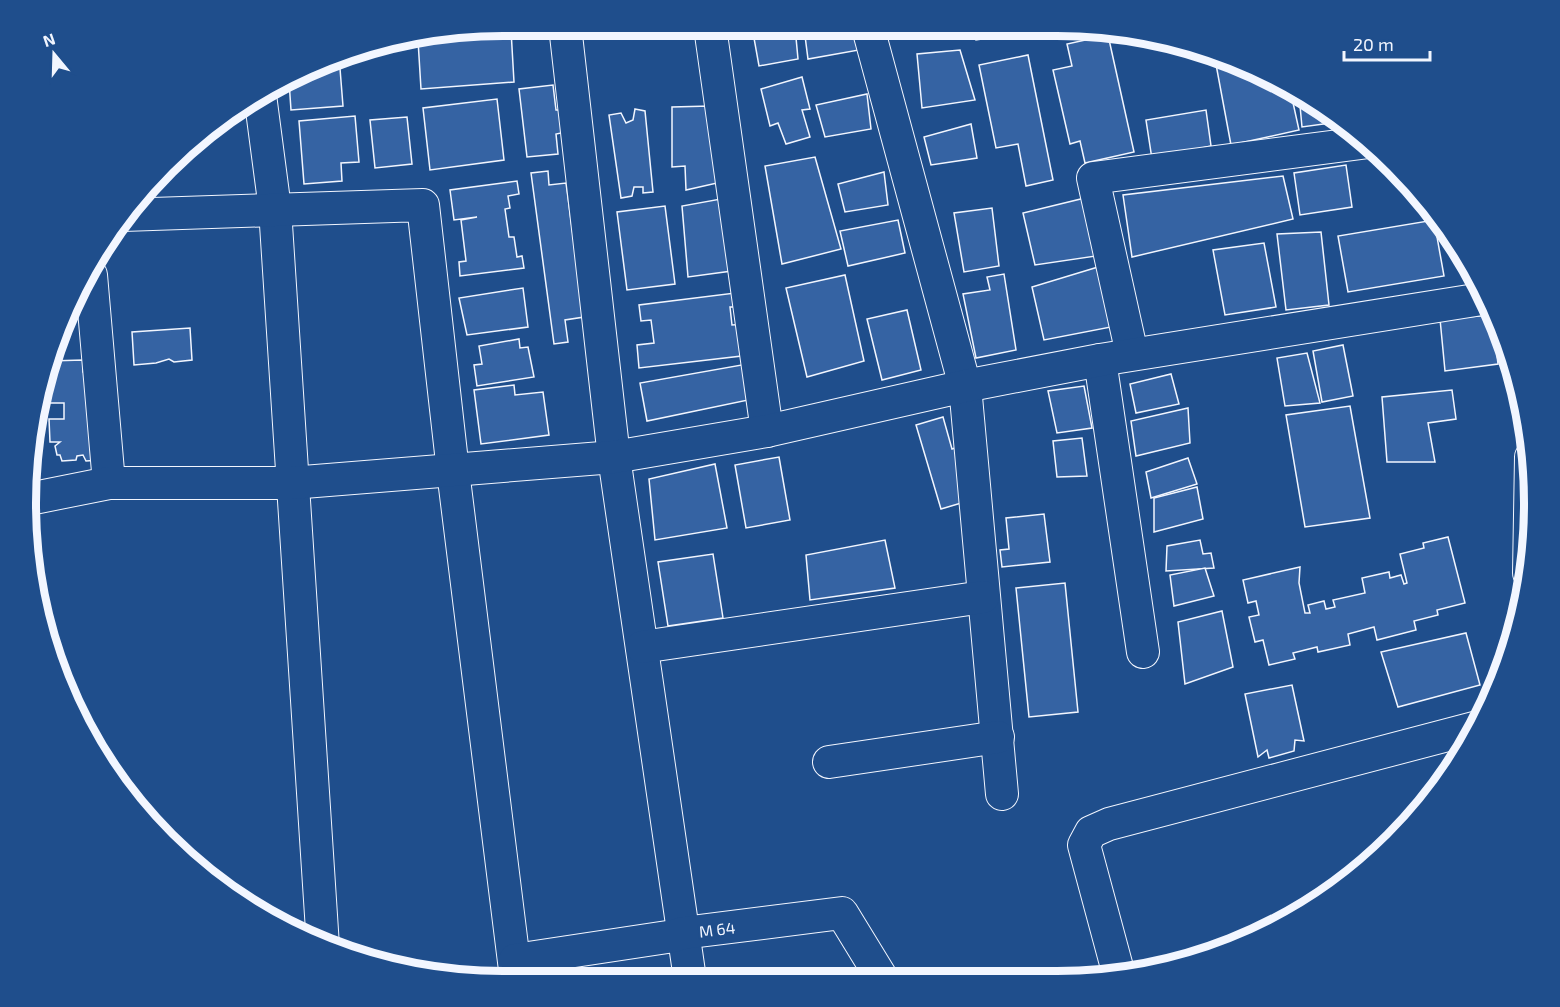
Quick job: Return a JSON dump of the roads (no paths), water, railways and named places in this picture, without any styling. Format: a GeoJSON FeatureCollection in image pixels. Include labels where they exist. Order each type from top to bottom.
{"type":"FeatureCollection","features":[{"type":"Feature","properties":{"kind":"street"},"geometry":{"type":"LineString","coordinates":[[566,36],[614,457],[689,971]]}},
{"type":"Feature","properties":{"kind":"street"},"geometry":{"type":"LineString","coordinates":[[711,36],[767,431]]}},
{"type":"Feature","properties":{"kind":"street"},"geometry":{"type":"LineString","coordinates":[[870,36],[965,386],[1002,794]]}},
{"type":"Feature","properties":{"kind":"street"},"geometry":{"type":"LineString","coordinates":[[261,104],[275,209],[291,483],[322,934]]}},
{"type":"Feature","properties":{"kind":"street"},"geometry":{"type":"LineString","coordinates":[[1132,354],[1094,178],[1355,144]]}},
{"type":"Feature","properties":{"kind":"street"},"geometry":{"type":"LineString","coordinates":[[137,214],[423,205],[453,471],[516,969]]}},
{"type":"Feature","properties":{"kind":"street"},"geometry":{"type":"LineString","coordinates":[[92,283],[109,483]]}},
{"type":"Feature","properties":{"kind":"street"},"geometry":{"type":"LineString","coordinates":[[36,498],[109,483],[291,483],[614,457],[767,431],[965,386],[1132,354],[1477,300]]}},
{"type":"Feature","properties":{"kind":"street"},"geometry":{"type":"LineString","coordinates":[[1100,360],[1143,652]]}},
{"type":"Feature","properties":{"kind":"street"},"geometry":{"type":"LineString","coordinates":[[642,647],[983,597]]}},
{"type":"Feature","properties":{"kind":"street"},"geometry":{"type":"LineString","coordinates":[[1117,967],[1084,844],[1092,832],[1120,821],[1465,731]]}},
{"type":"Feature","properties":{"kind":"street"},"geometry":{"type":"LineString","coordinates":[[829,762],[998,737]]}},
{"type":"Feature","properties":{"kind":"street","name":"M 64"},"geometry":{"type":"LineString","coordinates":[[516,969],[683,933],[842,913],[877,971]]}}]}
